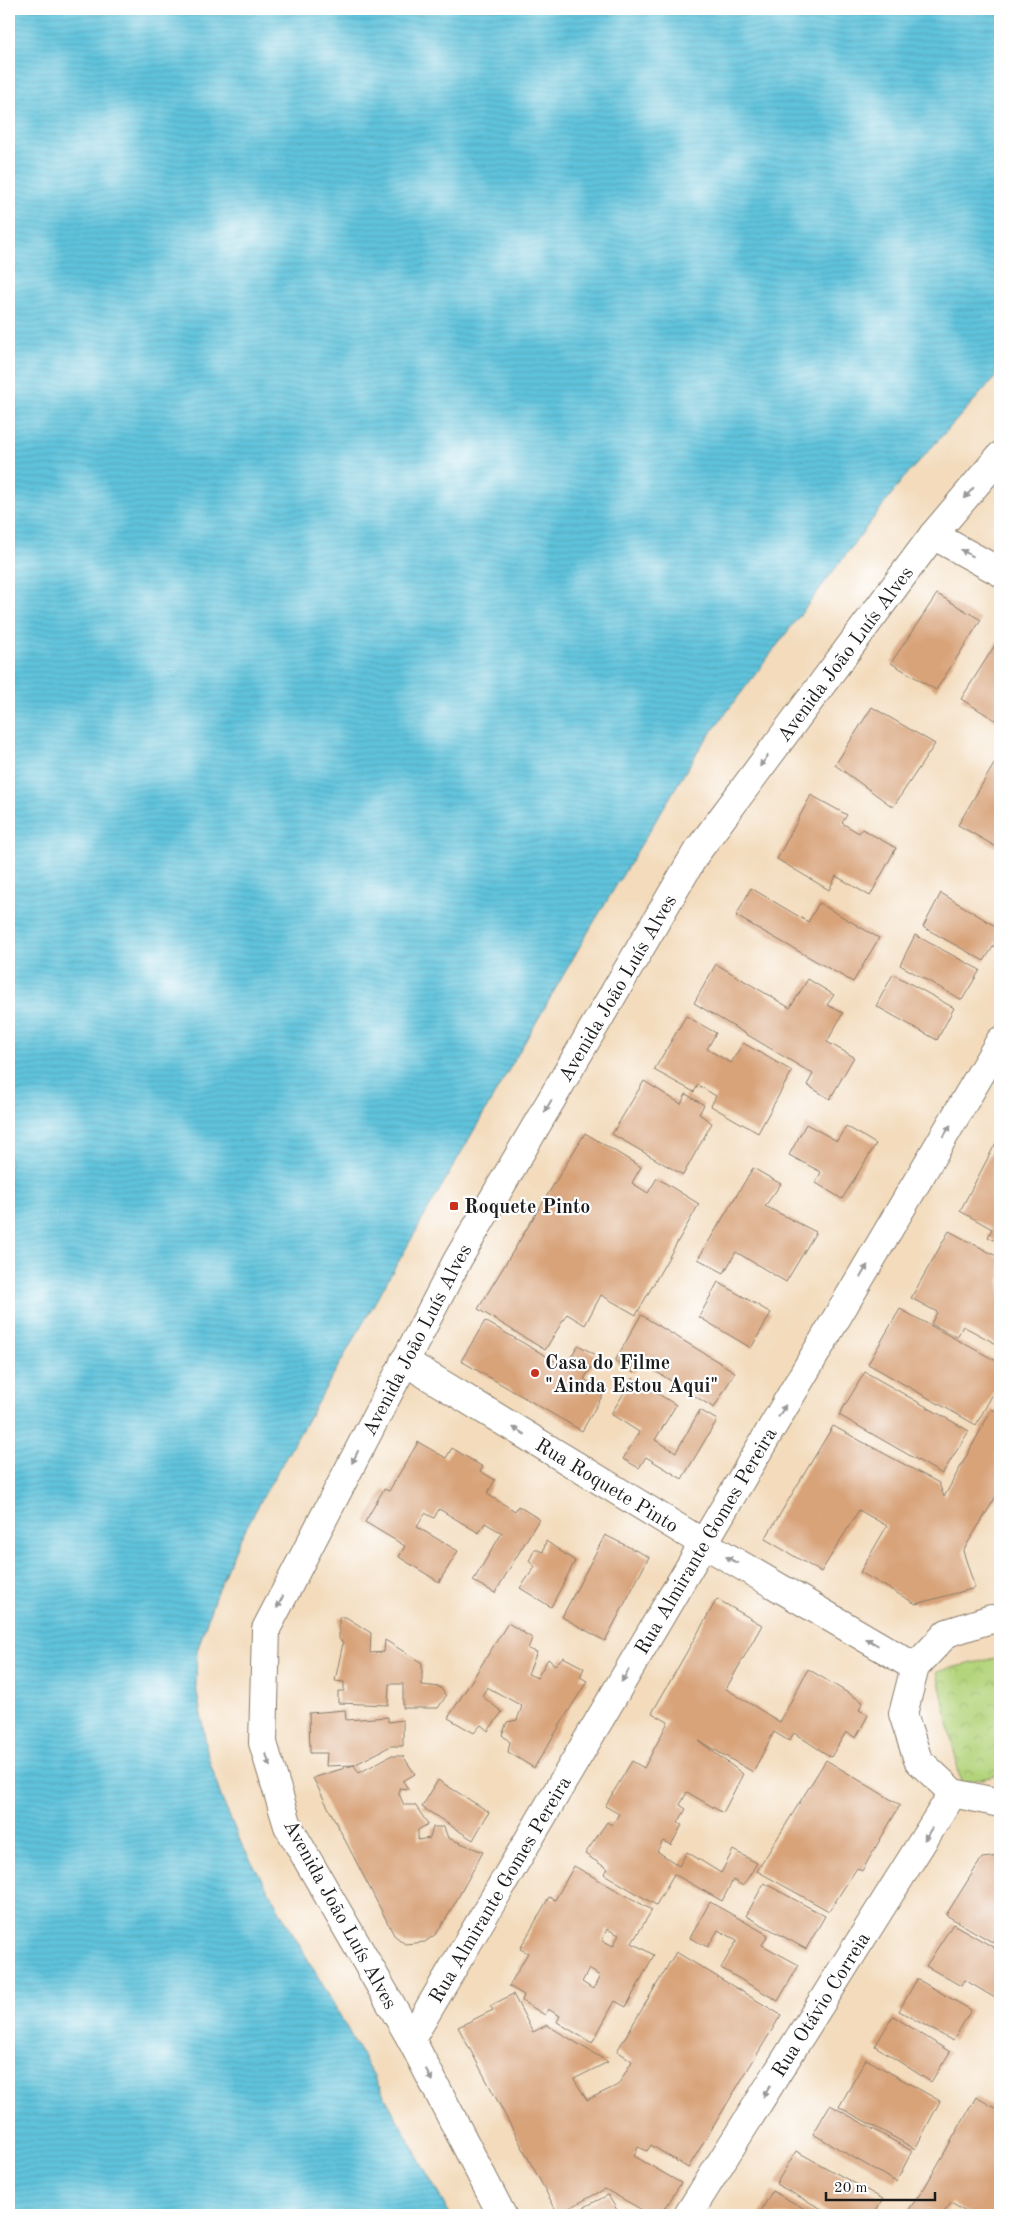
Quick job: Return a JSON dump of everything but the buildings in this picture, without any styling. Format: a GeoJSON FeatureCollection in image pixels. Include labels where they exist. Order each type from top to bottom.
{"type":"FeatureCollection","features":[{"type":"Feature","properties":{"kind":"street","name":"Avenida João Luís Alves"},"geometry":{"type":"LineString","coordinates":[[502,2215],[411,2039],[288,1826],[263,1743],[266,1629],[458,1259],[696,853],[933,535],[1000,456]]}},
{"type":"Feature","properties":{"kind":"street"},"geometry":{"type":"LineString","coordinates":[[933,535],[1000,572]]}},
{"type":"Feature","properties":{"kind":"street","name":"Rua Almirante Gomes Pereira"},"geometry":{"type":"LineString","coordinates":[[411,2039],[1000,1041]]}},
{"type":"Feature","properties":{"kind":"street","name":"Rua Roquete Pinto"},"geometry":{"type":"LineString","coordinates":[[404,1362],[703,1543],[915,1667]]}},
{"type":"Feature","properties":{"kind":"street"},"geometry":{"type":"LineString","coordinates":[[1000,1621],[991,1619],[947,1633],[915,1667],[904,1714],[918,1760],[954,1793],[1000,1803]]}},
{"type":"Feature","properties":{"kind":"street","name":"Rua Otávio Correia"},"geometry":{"type":"LineString","coordinates":[[688,2215],[954,1793]]}},
{"type":"Feature","properties":{"kind":"green space"},"geometry":{"type":"Polygon","coordinates":[[[1000,1657],[1000,1775],[961,1783],[937,1672],[1000,1657]]]}},
{"type":"Feature","properties":{"kind":"water"},"geometry":{"type":"Polygon","coordinates":[[[9,9],[1000,9],[1000,372],[903,479],[701,746],[591,927],[263,1497],[239,1541],[216,1594],[197,1651],[196,1686],[208,1756],[221,1797],[242,1845],[332,2001],[450,2215],[9,2215],[9,9]]]}},
{"type":"Feature","properties":{"kind":"place","name":"Roquete Pinto"},"geometry":{"type":"Point","coordinates":[454,1206]}},
{"type":"Feature","properties":{"kind":"place","name":"Casa do Filme \"Ainda Estou Aqui\""},"geometry":{"type":"Point","coordinates":[535,1373]}}]}
